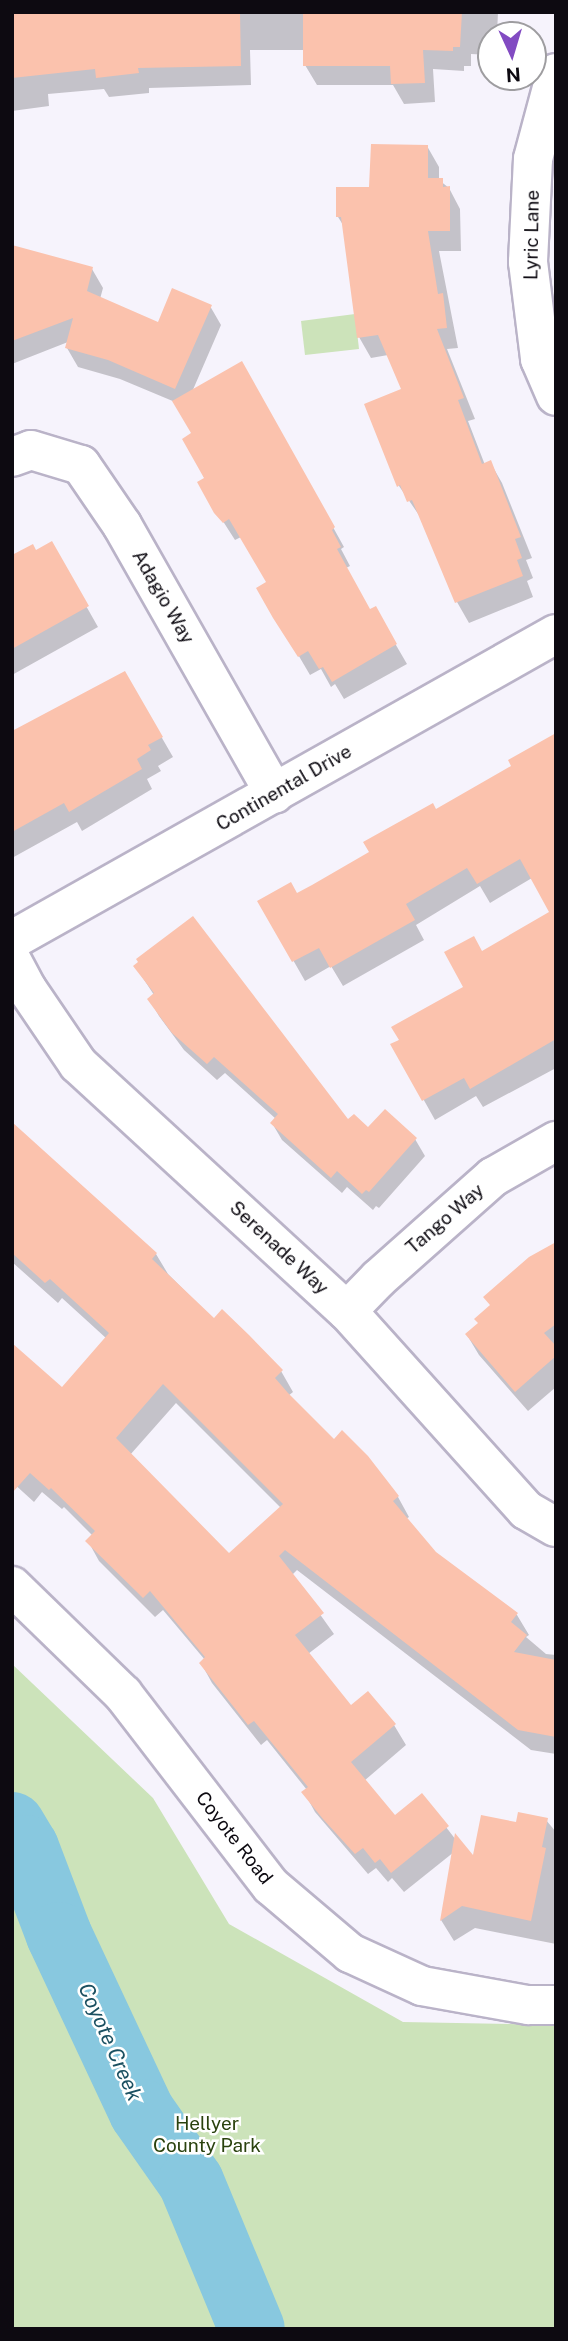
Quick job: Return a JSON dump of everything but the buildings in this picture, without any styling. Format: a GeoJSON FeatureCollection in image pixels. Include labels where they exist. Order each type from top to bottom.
{"type":"FeatureCollection","features":[{"type":"Feature","properties":{"kind":"street","name":"Lyric Lane"},"geometry":{"type":"LineString","coordinates":[[556,73],[533,159],[528,262],[540,359],[556,396]]}},
{"type":"Feature","properties":{"kind":"street","name":"Adagio Way"},"geometry":{"type":"LineString","coordinates":[[12,457],[31,450],[81,465],[122,525],[275,794]]}},
{"type":"Feature","properties":{"kind":"street","name":"Continental Drive"},"geometry":{"type":"LineString","coordinates":[[12,940],[556,634]]}},
{"type":"Feature","properties":{"kind":"street","name":"Serenade Way"},"geometry":{"type":"LineString","coordinates":[[12,961],[27,989],[78,1064],[347,1311],[526,1510],[556,1527]]}},
{"type":"Feature","properties":{"kind":"street","name":"Tango Way"},"geometry":{"type":"LineString","coordinates":[[347,1311],[377,1279],[493,1177],[556,1141]]}},
{"type":"Feature","properties":{"kind":"street","name":"Coyote Road"},"geometry":{"type":"LineString","coordinates":[[12,1586],[123,1694],[271,1886],[350,1953],[422,1986],[528,2005],[556,2005]]}},
{"type":"Feature","properties":{"kind":"green space"},"geometry":{"type":"Polygon","coordinates":[[[355,314],[359,349],[305,355],[301,321],[355,314]]]}},
{"type":"Feature","properties":{"kind":"green space","name":"Hellyer County Park"},"geometry":{"type":"Polygon","coordinates":[[[12,1664],[153,1798],[229,1924],[403,2022],[556,2025],[556,2329],[12,2329],[12,1664]]]}},
{"type":"Feature","properties":{"kind":"waterway","name":"Coyote Creek"},"geometry":{"type":"LineString","coordinates":[[12,1825],[26,1848],[59,1935],[142,2112],[191,2182],[252,2329]]}}]}
